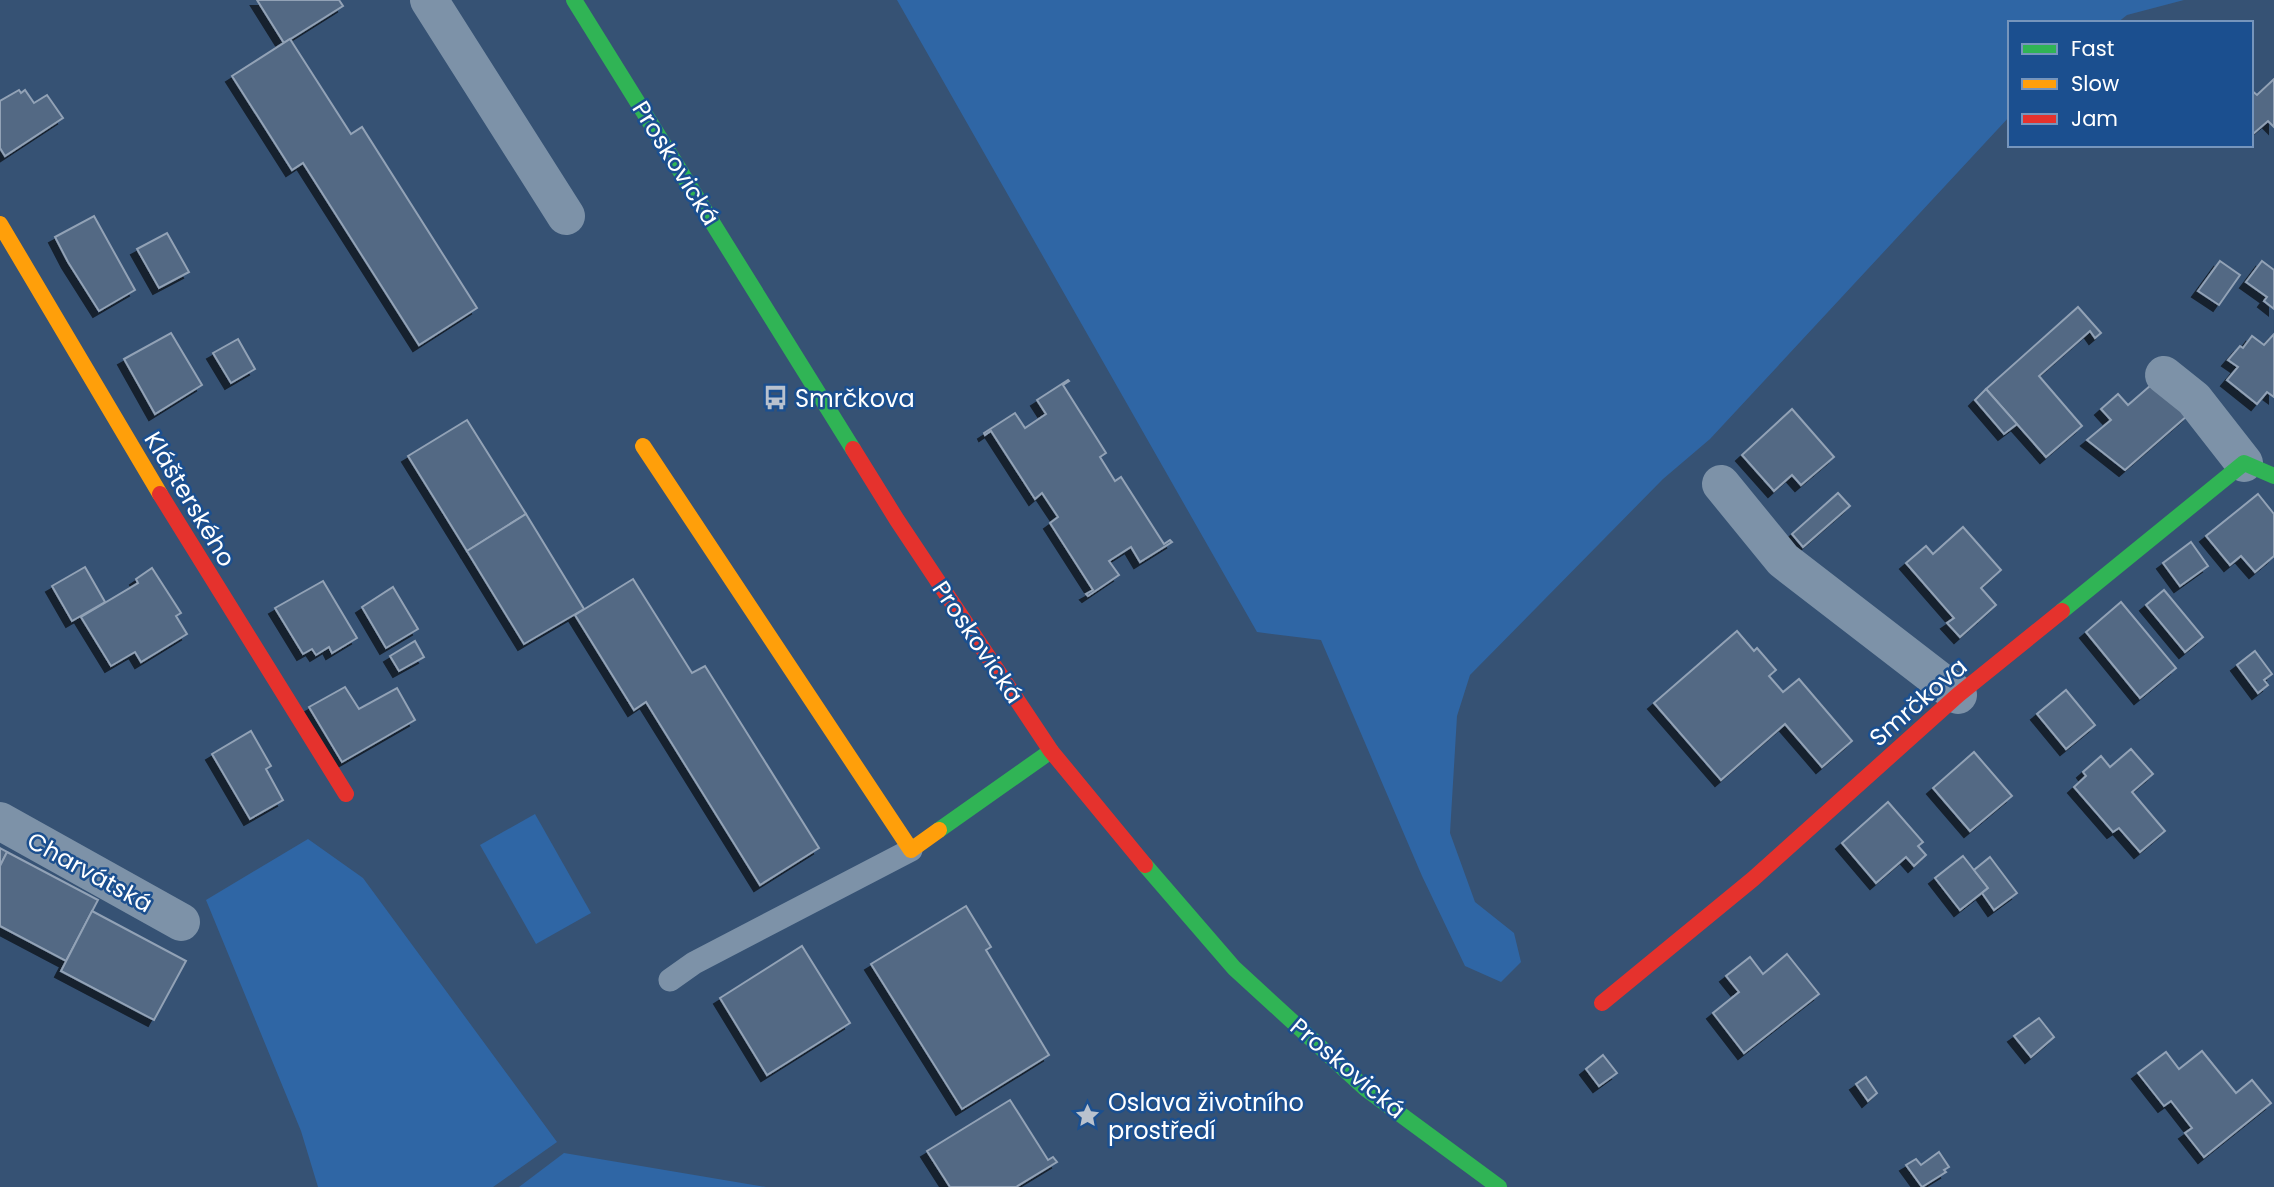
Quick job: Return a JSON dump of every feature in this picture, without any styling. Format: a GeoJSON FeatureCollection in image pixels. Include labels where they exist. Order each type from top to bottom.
{"type":"FeatureCollection","features":[{"type":"Feature","properties":{"kind":"street"},"geometry":{"type":"LineString","coordinates":[[429,0],[565,216]]}},
{"type":"Feature","properties":{"kind":"street","name":"Proskovická"},"geometry":{"type":"LineString","coordinates":[[574,0],[897,520],[1051,751],[1177,904],[1234,968],[1366,1089],[1499,1187]]}},
{"type":"Feature","properties":{"kind":"street","name":"Klášterského"},"geometry":{"type":"LineString","coordinates":[[0,224],[197,556],[346,793]]}},
{"type":"Feature","properties":{"kind":"street"},"geometry":{"type":"LineString","coordinates":[[2164,375],[2194,399],[2259,469]]}},
{"type":"Feature","properties":{"kind":"street"},"geometry":{"type":"LineString","coordinates":[[643,446],[911,850],[1051,751]]}},
{"type":"Feature","properties":{"kind":"street","name":"Smrčkova"},"geometry":{"type":"LineString","coordinates":[[1602,1003],[1753,878],[1958,695],[2259,469]]}},
{"type":"Feature","properties":{"kind":"street"},"geometry":{"type":"LineString","coordinates":[[1721,484],[1783,560],[1958,695]]}},
{"type":"Feature","properties":{"kind":"street","name":"Charvátská"},"geometry":{"type":"LineString","coordinates":[[0,821],[181,922]]}},
{"type":"Feature","properties":{"kind":"lane"},"geometry":{"type":"LineString","coordinates":[[670,980],[694,963],[911,850]]}},
{"type":"Feature","properties":{"kind":"shaded area"},"geometry":{"type":"Polygon","coordinates":[[[897,0],[2184,0],[2127,15],[2120,21],[2008,21],[2008,118],[1710,439],[1663,479],[1470,675],[1457,716],[1450,833],[1475,902],[1514,933],[1521,962],[1501,982],[1465,966],[1422,876],[1321,640],[1257,632],[897,0]]]}},
{"type":"Feature","properties":{"kind":"shaded area"},"geometry":{"type":"Polygon","coordinates":[[[535,814],[591,913],[536,944],[480,845],[535,814]]]}},
{"type":"Feature","properties":{"kind":"shaded area"},"geometry":{"type":"Polygon","coordinates":[[[308,839],[363,878],[557,1142],[493,1187],[318,1187],[301,1131],[206,900],[308,839]]]}},
{"type":"Feature","properties":{"kind":"shaded area"},"geometry":{"type":"Polygon","coordinates":[[[564,1153],[766,1187],[519,1187],[564,1153]]]}},
{"type":"Feature","properties":{"kind":"building"},"geometry":{"type":"Polygon","coordinates":[[[257,0],[339,0],[343,6],[284,43],[257,0]]]}},
{"type":"Feature","properties":{"kind":"building"},"geometry":{"type":"Polygon","coordinates":[[[290,39],[351,134],[362,127],[477,308],[419,345],[303,163],[292,170],[232,76],[290,39]]]}},
{"type":"Feature","properties":{"kind":"building"},"geometry":{"type":"Polygon","coordinates":[[[2274,79],[2274,127],[2268,121],[2253,134],[2253,92],[2257,95],[2274,79]]]}},
{"type":"Feature","properties":{"kind":"building"},"geometry":{"type":"Polygon","coordinates":[[[19,90],[21,93],[25,90],[34,103],[47,95],[63,118],[5,156],[0,148],[0,101],[19,90]]]}},
{"type":"Feature","properties":{"kind":"building"},"geometry":{"type":"Polygon","coordinates":[[[94,216],[135,290],[99,311],[55,237],[94,216]]]}},
{"type":"Feature","properties":{"kind":"building"},"geometry":{"type":"Polygon","coordinates":[[[167,233],[189,272],[159,288],[137,249],[167,233]]]}},
{"type":"Feature","properties":{"kind":"building"},"geometry":{"type":"Polygon","coordinates":[[[2220,261],[2240,275],[2219,305],[2198,291],[2220,261]]]}},
{"type":"Feature","properties":{"kind":"building"},"geometry":{"type":"Polygon","coordinates":[[[2262,261],[2274,270],[2274,309],[2264,301],[2267,297],[2246,282],[2262,261]]]}},
{"type":"Feature","properties":{"kind":"building"},"geometry":{"type":"Polygon","coordinates":[[[2078,307],[2101,333],[2095,338],[2090,331],[2039,376],[2082,426],[2046,457],[1986,389],[2078,307]]]}},
{"type":"Feature","properties":{"kind":"building"},"geometry":{"type":"Polygon","coordinates":[[[171,333],[202,385],[155,414],[124,359],[171,333]]]}},
{"type":"Feature","properties":{"kind":"building"},"geometry":{"type":"Polygon","coordinates":[[[2274,334],[2274,397],[2267,392],[2257,404],[2227,380],[2238,367],[2228,360],[2240,346],[2243,348],[2252,336],[2264,345],[2274,334]]]}},
{"type":"Feature","properties":{"kind":"building"},"geometry":{"type":"Polygon","coordinates":[[[238,339],[255,369],[231,383],[213,353],[238,339]]]}},
{"type":"Feature","properties":{"kind":"building"},"geometry":{"type":"Polygon","coordinates":[[[1068,380],[1063,385],[1106,453],[1100,457],[1115,481],[1121,477],[1164,544],[1170,540],[1172,542],[1140,562],[1131,547],[1109,561],[1119,575],[1088,596],[1086,594],[1093,590],[1050,523],[1058,517],[1042,493],[1035,499],[991,431],[985,435],[984,433],[1015,413],[1025,428],[1046,414],[1037,400],[1068,380]]]}},
{"type":"Feature","properties":{"kind":"building"},"geometry":{"type":"Polygon","coordinates":[[[2151,385],[2188,415],[2125,470],[2087,440],[2111,420],[2101,409],[2118,394],[2128,405],[2151,385]]]}},
{"type":"Feature","properties":{"kind":"building"},"geometry":{"type":"Polygon","coordinates":[[[1986,389],[2017,424],[2004,434],[1975,400],[1986,389]]]}},
{"type":"Feature","properties":{"kind":"building"},"geometry":{"type":"Polygon","coordinates":[[[1792,409],[1834,457],[1801,485],[1792,475],[1774,491],[1742,455],[1792,409]]]}},
{"type":"Feature","properties":{"kind":"building"},"geometry":{"type":"Polygon","coordinates":[[[467,420],[526,514],[467,551],[408,456],[467,420]]]}},
{"type":"Feature","properties":{"kind":"building"},"geometry":{"type":"Polygon","coordinates":[[[1838,493],[1850,506],[1803,547],[1792,534],[1838,493]]]}},
{"type":"Feature","properties":{"kind":"building"},"geometry":{"type":"Polygon","coordinates":[[[2258,494],[2274,514],[2274,556],[2255,572],[2241,556],[2230,565],[2206,536],[2258,494]]]}},
{"type":"Feature","properties":{"kind":"building"},"geometry":{"type":"Polygon","coordinates":[[[526,514],[584,609],[524,644],[467,551],[526,514]]]}},
{"type":"Feature","properties":{"kind":"building"},"geometry":{"type":"Polygon","coordinates":[[[1963,527],[2001,570],[1981,588],[1996,605],[1960,637],[1947,623],[1954,618],[1906,563],[1926,546],[1933,554],[1963,527]]]}},
{"type":"Feature","properties":{"kind":"building"},"geometry":{"type":"Polygon","coordinates":[[[2191,542],[2208,566],[2180,586],[2163,563],[2191,542]]]}},
{"type":"Feature","properties":{"kind":"building"},"geometry":{"type":"Polygon","coordinates":[[[85,567],[105,602],[72,621],[52,586],[85,567]]]}},
{"type":"Feature","properties":{"kind":"building"},"geometry":{"type":"Polygon","coordinates":[[[152,568],[181,613],[176,616],[187,634],[141,662],[135,652],[111,666],[81,617],[138,583],[136,579],[152,568]]]}},
{"type":"Feature","properties":{"kind":"building"},"geometry":{"type":"Polygon","coordinates":[[[633,579],[692,673],[705,666],[819,848],[760,885],[646,702],[634,710],[575,615],[633,579]]]}},
{"type":"Feature","properties":{"kind":"building"},"geometry":{"type":"Polygon","coordinates":[[[323,581],[357,638],[332,653],[329,647],[316,655],[312,649],[303,654],[275,608],[323,581]]]}},
{"type":"Feature","properties":{"kind":"building"},"geometry":{"type":"Polygon","coordinates":[[[393,587],[418,629],[386,648],[362,607],[393,587]]]}},
{"type":"Feature","properties":{"kind":"building"},"geometry":{"type":"Polygon","coordinates":[[[2164,590],[2203,637],[2185,652],[2146,605],[2164,590]]]}},
{"type":"Feature","properties":{"kind":"building"},"geometry":{"type":"Polygon","coordinates":[[[2121,602],[2176,668],[2140,698],[2086,632],[2121,602]]]}},
{"type":"Feature","properties":{"kind":"building"},"geometry":{"type":"Polygon","coordinates":[[[1737,631],[1754,651],[1757,648],[1776,670],[1769,676],[1783,692],[1799,679],[1852,741],[1822,767],[1785,724],[1721,780],[1654,703],[1737,631]]]}},
{"type":"Feature","properties":{"kind":"building"},"geometry":{"type":"Polygon","coordinates":[[[415,641],[424,657],[399,671],[390,656],[415,641]]]}},
{"type":"Feature","properties":{"kind":"building"},"geometry":{"type":"Polygon","coordinates":[[[2255,651],[2272,674],[2264,680],[2268,685],[2258,693],[2237,665],[2255,651]]]}},
{"type":"Feature","properties":{"kind":"building"},"geometry":{"type":"Polygon","coordinates":[[[345,687],[359,709],[397,688],[415,720],[342,762],[309,707],[345,687]]]}},
{"type":"Feature","properties":{"kind":"building"},"geometry":{"type":"Polygon","coordinates":[[[2066,690],[2095,725],[2066,749],[2037,714],[2066,690]]]}},
{"type":"Feature","properties":{"kind":"building"},"geometry":{"type":"Polygon","coordinates":[[[251,731],[271,766],[266,769],[283,800],[250,819],[212,754],[251,731]]]}},
{"type":"Feature","properties":{"kind":"building"},"geometry":{"type":"Polygon","coordinates":[[[2131,749],[2153,774],[2132,792],[2165,831],[2140,852],[2119,828],[2113,832],[2074,787],[2086,776],[2083,772],[2101,756],[2110,767],[2131,749]]]}},
{"type":"Feature","properties":{"kind":"building"},"geometry":{"type":"Polygon","coordinates":[[[1974,752],[2012,796],[1970,831],[1933,788],[1974,752]]]}},
{"type":"Feature","properties":{"kind":"building"},"geometry":{"type":"Polygon","coordinates":[[[1888,802],[1923,842],[1918,846],[1926,855],[1914,866],[1906,857],[1876,883],[1842,843],[1888,802]]]}},
{"type":"Feature","properties":{"kind":"building"},"geometry":{"type":"Polygon","coordinates":[[[0,848],[7,852],[0,866],[0,848]]]}},
{"type":"Feature","properties":{"kind":"building"},"geometry":{"type":"Polygon","coordinates":[[[7,852],[98,900],[66,961],[0,926],[0,866],[7,852]]]}},
{"type":"Feature","properties":{"kind":"building"},"geometry":{"type":"Polygon","coordinates":[[[1963,856],[1988,888],[1960,910],[1935,878],[1963,856]]]}},
{"type":"Feature","properties":{"kind":"building"},"geometry":{"type":"Polygon","coordinates":[[[1990,857],[2017,893],[1994,910],[1982,893],[1988,888],[1974,870],[1990,857]]]}},
{"type":"Feature","properties":{"kind":"building"},"geometry":{"type":"Polygon","coordinates":[[[966,906],[991,947],[986,950],[1049,1055],[962,1109],[871,964],[966,906]]]}},
{"type":"Feature","properties":{"kind":"building"},"geometry":{"type":"Polygon","coordinates":[[[92,911],[186,961],[154,1020],[61,971],[92,911]]]}},
{"type":"Feature","properties":{"kind":"building"},"geometry":{"type":"Polygon","coordinates":[[[802,946],[850,1023],[767,1075],[720,998],[802,946]]]}},
{"type":"Feature","properties":{"kind":"building"},"geometry":{"type":"Polygon","coordinates":[[[1787,954],[1819,994],[1744,1053],[1713,1013],[1739,992],[1726,976],[1750,957],[1763,974],[1787,954]]]}},
{"type":"Feature","properties":{"kind":"building"},"geometry":{"type":"Polygon","coordinates":[[[2039,1018],[2054,1037],[2031,1057],[2014,1036],[2039,1018]]]}},
{"type":"Feature","properties":{"kind":"building"},"geometry":{"type":"Polygon","coordinates":[[[2202,1051],[2236,1093],[2252,1080],[2271,1103],[2204,1157],[2185,1133],[2192,1128],[2171,1101],[2164,1106],[2138,1073],[2166,1052],[2179,1069],[2202,1051]]]}},
{"type":"Feature","properties":{"kind":"building"},"geometry":{"type":"Polygon","coordinates":[[[1603,1055],[1617,1073],[1599,1086],[1586,1069],[1603,1055]]]}},
{"type":"Feature","properties":{"kind":"building"},"geometry":{"type":"Polygon","coordinates":[[[1866,1077],[1877,1093],[1868,1101],[1856,1084],[1866,1077]]]}},
{"type":"Feature","properties":{"kind":"building"},"geometry":{"type":"Polygon","coordinates":[[[1010,1100],[1048,1160],[1053,1157],[1057,1162],[1016,1187],[950,1187],[927,1151],[1010,1100]]]}},
{"type":"Feature","properties":{"kind":"building"},"geometry":{"type":"Polygon","coordinates":[[[1939,1152],[1949,1167],[1944,1170],[1946,1172],[1922,1187],[1906,1165],[1916,1159],[1921,1165],[1939,1152]]]}},
{"type":"Feature","properties":{"kind":"traffic: fast"},"geometry":{"type":"LineString","coordinates":[[574,0],[853,449]]}},
{"type":"Feature","properties":{"kind":"traffic: fast"},"geometry":{"type":"LineString","coordinates":[[2062,611],[2244,463],[2274,476]]}},
{"type":"Feature","properties":{"kind":"traffic: fast"},"geometry":{"type":"LineString","coordinates":[[939,830],[1051,751]]}},
{"type":"Feature","properties":{"kind":"traffic: fast"},"geometry":{"type":"LineString","coordinates":[[1145,865],[1234,968],[1366,1089],[1499,1187]]}},
{"type":"Feature","properties":{"kind":"traffic: slow"},"geometry":{"type":"LineString","coordinates":[[0,224],[160,494]]}},
{"type":"Feature","properties":{"kind":"traffic: slow"},"geometry":{"type":"LineString","coordinates":[[643,446],[911,850],[939,830]]}},
{"type":"Feature","properties":{"kind":"traffic: jam"},"geometry":{"type":"LineString","coordinates":[[853,449],[897,520],[1051,751],[1145,865]]}},
{"type":"Feature","properties":{"kind":"traffic: jam"},"geometry":{"type":"LineString","coordinates":[[160,494],[346,794]]}},
{"type":"Feature","properties":{"kind":"traffic: jam"},"geometry":{"type":"LineString","coordinates":[[1602,1003],[1753,879],[1958,695],[2062,611]]}},
{"type":"Feature","properties":{"kind":"place","name":"Smrčkova"},"geometry":{"type":"Point","coordinates":[775,398]}},
{"type":"Feature","properties":{"kind":"place","name":"Oslava životního prostředí"},"geometry":{"type":"Point","coordinates":[1088,1116]}}]}
